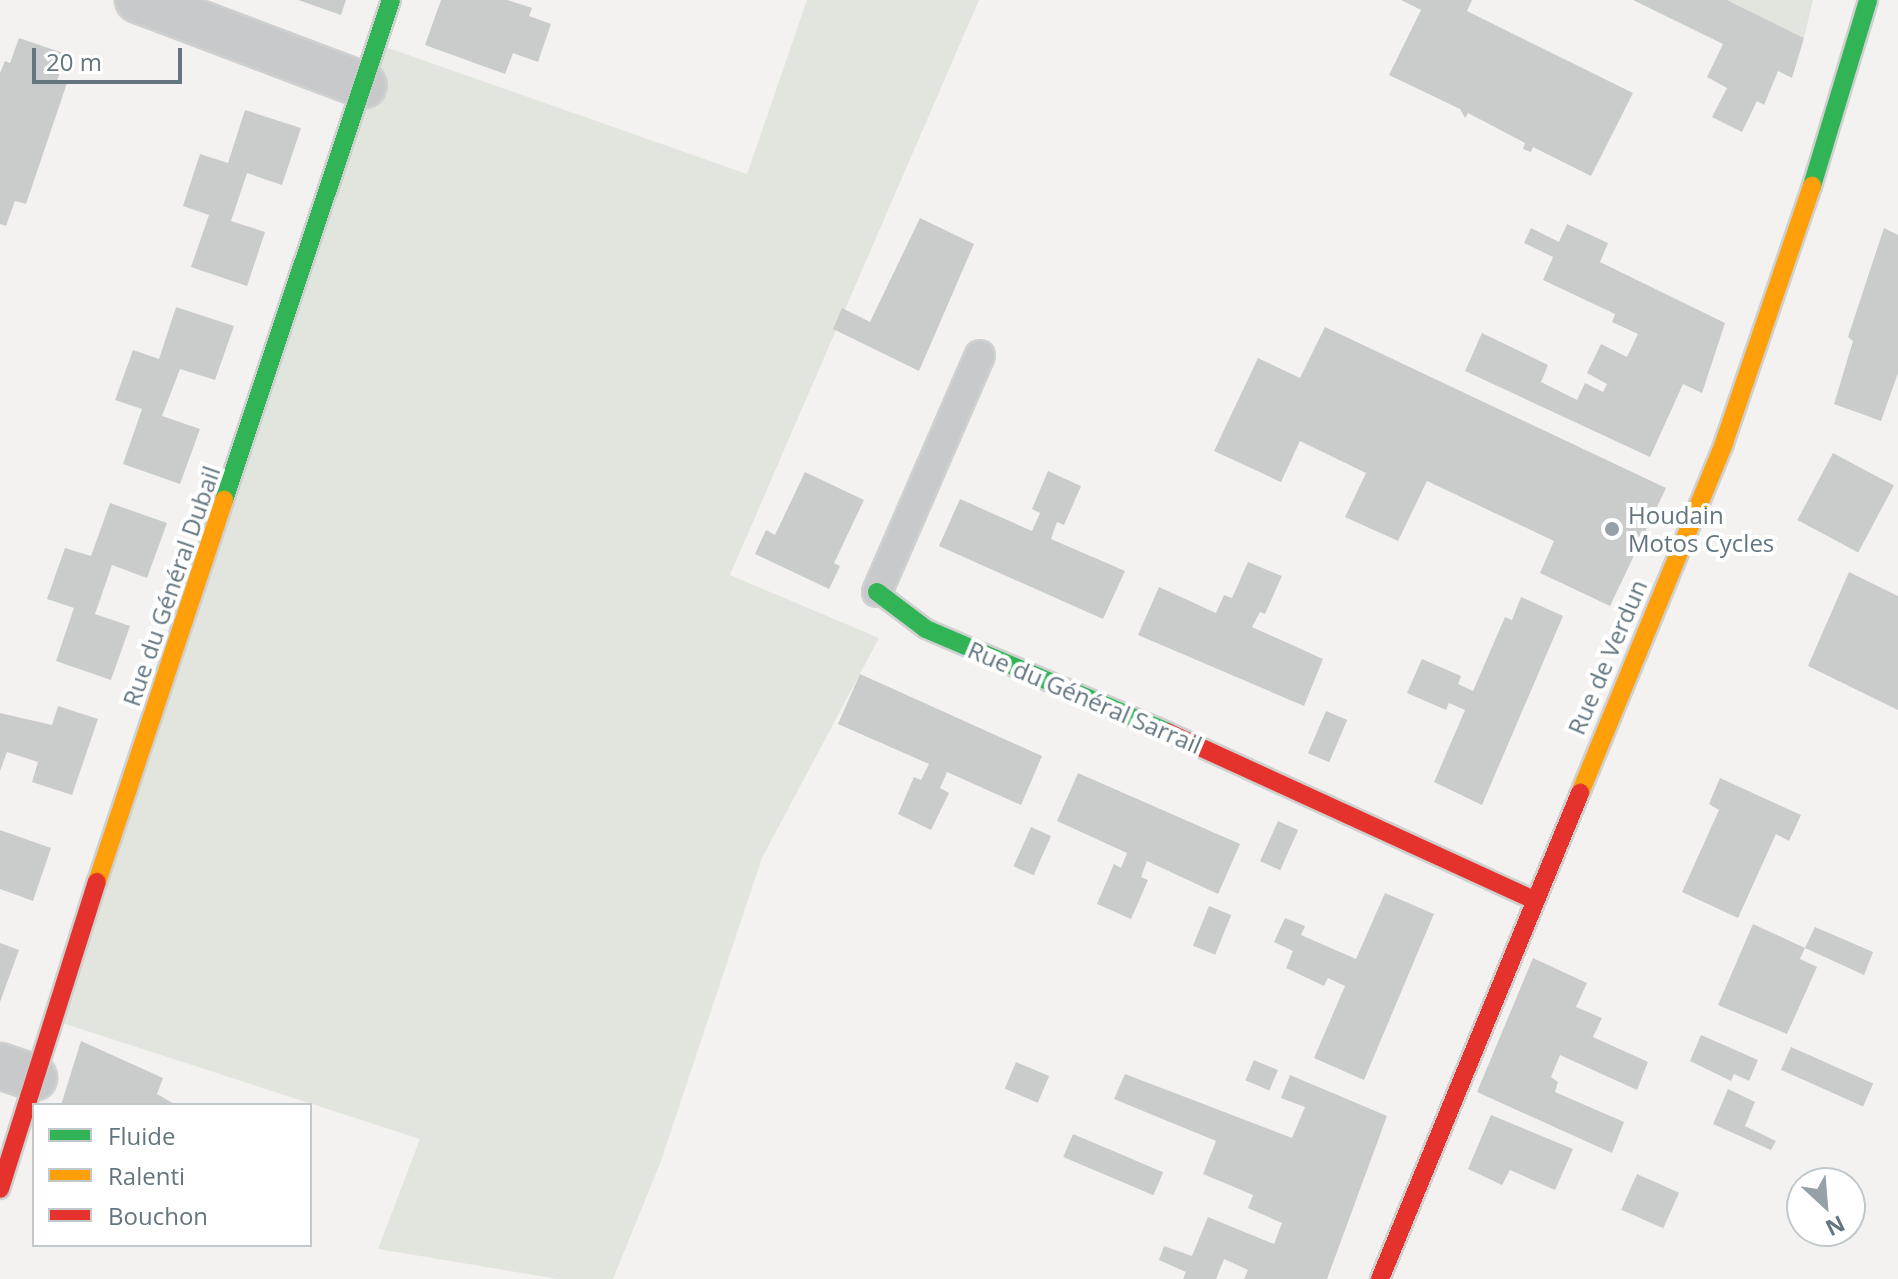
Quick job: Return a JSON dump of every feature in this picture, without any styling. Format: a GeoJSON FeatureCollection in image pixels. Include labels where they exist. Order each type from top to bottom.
{"type":"FeatureCollection","features":[{"type":"Feature","properties":{"kind":"street"},"geometry":{"type":"LineString","coordinates":[[138,0],[363,85]]}},
{"type":"Feature","properties":{"kind":"street","name":"Rue du Général Dubail"},"geometry":{"type":"LineString","coordinates":[[0,1189],[17,1072],[391,0]]}},
{"type":"Feature","properties":{"kind":"street","name":"Rue de Verdun"},"geometry":{"type":"LineString","coordinates":[[1380,1279],[1724,443],[1838,109],[1868,0]]}},
{"type":"Feature","properties":{"kind":"street","name":"Rue du Général Sarrail"},"geometry":{"type":"LineString","coordinates":[[877,592],[926,629],[1150,724],[1534,900]]}},
{"type":"Feature","properties":{"kind":"lane","name":"Rue du Général Sarrail"},"geometry":{"type":"LineString","coordinates":[[877,592],[980,355]]}},
{"type":"Feature","properties":{"kind":"shaded area"},"geometry":{"type":"Polygon","coordinates":[[[807,0],[979,0],[730,575],[879,638],[762,858],[661,1161],[613,1279],[558,1279],[378,1249],[420,1139],[53,1020],[377,44],[747,174],[807,0]]]}},
{"type":"Feature","properties":{"kind":"shaded area"},"geometry":{"type":"Polygon","coordinates":[[[1727,0],[1813,0],[1804,38],[1727,0]]]}},
{"type":"Feature","properties":{"kind":"building"},"geometry":{"type":"Polygon","coordinates":[[[298,0],[346,0],[341,15],[298,0]]]}},
{"type":"Feature","properties":{"kind":"building"},"geometry":{"type":"Polygon","coordinates":[[[441,0],[507,0],[532,8],[529,16],[551,24],[538,62],[513,53],[505,74],[425,45],[441,0]]]}},
{"type":"Feature","properties":{"kind":"building"},"geometry":{"type":"Polygon","coordinates":[[[1401,0],[1472,0],[1467,11],[1633,93],[1591,176],[1533,147],[1531,152],[1523,149],[1525,143],[1468,113],[1465,118],[1460,109],[1389,75],[1421,10],[1401,0]]]}},
{"type":"Feature","properties":{"kind":"building"},"geometry":{"type":"Polygon","coordinates":[[[1633,0],[1727,0],[1804,38],[1792,78],[1778,71],[1764,105],[1757,101],[1742,132],[1712,117],[1727,88],[1707,77],[1723,44],[1633,0]]]}},
{"type":"Feature","properties":{"kind":"building"},"geometry":{"type":"Polygon","coordinates":[[[19,38],[66,54],[57,81],[67,83],[26,204],[15,201],[6,226],[0,224],[0,73],[5,61],[10,63],[19,38]]]}},
{"type":"Feature","properties":{"kind":"building"},"geometry":{"type":"Polygon","coordinates":[[[245,110],[301,128],[282,185],[247,173],[231,221],[265,232],[247,286],[191,267],[209,215],[183,206],[200,154],[228,163],[245,110]]]}},
{"type":"Feature","properties":{"kind":"building"},"geometry":{"type":"Polygon","coordinates":[[[920,218],[974,244],[919,371],[833,329],[842,308],[870,322],[920,218]]]}},
{"type":"Feature","properties":{"kind":"building"},"geometry":{"type":"Polygon","coordinates":[[[1567,224],[1608,243],[1600,262],[1725,323],[1702,393],[1683,384],[1650,457],[1465,371],[1482,333],[1548,365],[1541,382],[1577,400],[1585,383],[1603,392],[1607,384],[1587,373],[1601,344],[1627,357],[1638,334],[1612,322],[1615,314],[1543,280],[1553,257],[1524,243],[1531,228],[1559,242],[1567,224]]]}},
{"type":"Feature","properties":{"kind":"building"},"geometry":{"type":"Polygon","coordinates":[[[1884,228],[1898,235],[1898,373],[1881,421],[1834,404],[1853,341],[1848,337],[1884,228]]]}},
{"type":"Feature","properties":{"kind":"building"},"geometry":{"type":"Polygon","coordinates":[[[176,307],[234,326],[215,380],[180,369],[162,416],[200,429],[180,484],[123,464],[142,409],[115,400],[133,350],[159,359],[176,307]]]}},
{"type":"Feature","properties":{"kind":"building"},"geometry":{"type":"Polygon","coordinates":[[[1325,327],[1666,488],[1610,606],[1540,573],[1554,541],[1427,481],[1398,541],[1345,517],[1366,473],[1300,441],[1281,482],[1214,451],[1258,358],[1300,378],[1325,327]]]}},
{"type":"Feature","properties":{"kind":"building"},"geometry":{"type":"Polygon","coordinates":[[[1833,453],[1894,485],[1858,552],[1797,520],[1833,453]]]}},
{"type":"Feature","properties":{"kind":"building"},"geometry":{"type":"Polygon","coordinates":[[[1048,471],[1081,486],[1064,525],[1057,522],[1051,539],[1125,571],[1103,619],[939,546],[960,499],[1032,531],[1040,513],[1032,509],[1048,471]]]}},
{"type":"Feature","properties":{"kind":"building"},"geometry":{"type":"Polygon","coordinates":[[[805,472],[864,500],[834,563],[840,566],[829,589],[755,554],[766,530],[775,535],[805,472]]]}},
{"type":"Feature","properties":{"kind":"building"},"geometry":{"type":"Polygon","coordinates":[[[110,503],[167,523],[147,578],[112,565],[95,614],[130,626],[111,680],[56,661],[74,608],[47,599],[65,548],[91,556],[110,503]]]}},
{"type":"Feature","properties":{"kind":"building"},"geometry":{"type":"Polygon","coordinates":[[[1248,562],[1282,576],[1265,614],[1260,612],[1252,627],[1323,659],[1304,706],[1138,635],[1159,587],[1216,613],[1224,595],[1232,598],[1248,562]]]}},
{"type":"Feature","properties":{"kind":"building"},"geometry":{"type":"Polygon","coordinates":[[[1849,572],[1898,596],[1898,710],[1808,666],[1849,572]]]}},
{"type":"Feature","properties":{"kind":"building"},"geometry":{"type":"Polygon","coordinates":[[[1521,597],[1563,616],[1482,805],[1434,782],[1465,710],[1449,703],[1446,710],[1407,693],[1422,659],[1461,676],[1458,684],[1473,691],[1505,617],[1512,620],[1521,597]]]}},
{"type":"Feature","properties":{"kind":"building"},"geometry":{"type":"Polygon","coordinates":[[[860,674],[1042,756],[1021,805],[947,772],[940,788],[949,793],[931,830],[898,814],[914,777],[921,780],[929,764],[838,724],[860,674]]]}},
{"type":"Feature","properties":{"kind":"building"},"geometry":{"type":"Polygon","coordinates":[[[58,706],[98,719],[72,795],[32,782],[38,762],[7,752],[0,771],[0,713],[52,725],[58,706]]]}},
{"type":"Feature","properties":{"kind":"building"},"geometry":{"type":"Polygon","coordinates":[[[1326,711],[1347,720],[1329,762],[1308,753],[1326,711]]]}},
{"type":"Feature","properties":{"kind":"building"},"geometry":{"type":"Polygon","coordinates":[[[1078,773],[1240,844],[1218,894],[1147,861],[1141,877],[1148,880],[1131,919],[1097,904],[1114,864],[1121,868],[1127,853],[1057,821],[1078,773]]]}},
{"type":"Feature","properties":{"kind":"building"},"geometry":{"type":"Polygon","coordinates":[[[1720,778],[1801,815],[1789,841],[1776,834],[1738,918],[1682,892],[1719,810],[1709,804],[1720,778]]]}},
{"type":"Feature","properties":{"kind":"building"},"geometry":{"type":"Polygon","coordinates":[[[1278,821],[1298,830],[1280,870],[1260,861],[1278,821]]]}},
{"type":"Feature","properties":{"kind":"building"},"geometry":{"type":"Polygon","coordinates":[[[1031,827],[1051,836],[1034,875],[1014,866],[1031,827]]]}},
{"type":"Feature","properties":{"kind":"building"},"geometry":{"type":"Polygon","coordinates":[[[0,830],[51,848],[33,901],[0,889],[0,830]]]}},
{"type":"Feature","properties":{"kind":"building"},"geometry":{"type":"Polygon","coordinates":[[[1385,893],[1434,914],[1364,1080],[1314,1058],[1345,986],[1328,978],[1324,986],[1286,968],[1293,951],[1274,942],[1285,918],[1305,926],[1301,935],[1356,959],[1385,893]]]}},
{"type":"Feature","properties":{"kind":"building"},"geometry":{"type":"Polygon","coordinates":[[[1209,906],[1231,915],[1215,955],[1193,946],[1209,906]]]}},
{"type":"Feature","properties":{"kind":"building"},"geometry":{"type":"Polygon","coordinates":[[[1753,924],[1805,948],[1800,959],[1817,967],[1787,1034],[1718,1005],[1753,924]]]}},
{"type":"Feature","properties":{"kind":"building"},"geometry":{"type":"Polygon","coordinates":[[[1815,927],[1873,952],[1864,975],[1805,948],[1815,927]]]}},
{"type":"Feature","properties":{"kind":"building"},"geometry":{"type":"Polygon","coordinates":[[[0,943],[19,950],[0,1002],[0,943]]]}},
{"type":"Feature","properties":{"kind":"building"},"geometry":{"type":"Polygon","coordinates":[[[1533,958],[1587,983],[1576,1007],[1602,1018],[1593,1037],[1648,1062],[1637,1090],[1560,1055],[1551,1077],[1558,1082],[1555,1092],[1624,1122],[1612,1153],[1477,1092],[1533,958]]]}},
{"type":"Feature","properties":{"kind":"building"},"geometry":{"type":"Polygon","coordinates":[[[1701,1035],[1758,1060],[1749,1081],[1734,1074],[1731,1081],[1690,1061],[1701,1035]]]}},
{"type":"Feature","properties":{"kind":"building"},"geometry":{"type":"Polygon","coordinates":[[[81,1041],[163,1078],[157,1094],[173,1103],[62,1103],[81,1041]]]}},
{"type":"Feature","properties":{"kind":"building"},"geometry":{"type":"Polygon","coordinates":[[[1791,1047],[1873,1084],[1863,1106],[1781,1070],[1791,1047]]]}},
{"type":"Feature","properties":{"kind":"building"},"geometry":{"type":"Polygon","coordinates":[[[1254,1060],[1278,1070],[1269,1090],[1245,1080],[1254,1060]]]}},
{"type":"Feature","properties":{"kind":"building"},"geometry":{"type":"Polygon","coordinates":[[[1016,1062],[1049,1076],[1038,1103],[1005,1089],[1016,1062]]]}},
{"type":"Feature","properties":{"kind":"building"},"geometry":{"type":"Polygon","coordinates":[[[1125,1074],[1292,1138],[1305,1107],[1281,1098],[1290,1075],[1387,1116],[1327,1279],[1244,1279],[1248,1270],[1224,1259],[1216,1279],[1183,1279],[1186,1272],[1159,1260],[1164,1246],[1192,1256],[1208,1217],[1274,1244],[1282,1223],[1248,1208],[1253,1195],[1203,1174],[1216,1141],[1114,1099],[1125,1074]]]}},
{"type":"Feature","properties":{"kind":"building"},"geometry":{"type":"Polygon","coordinates":[[[1728,1089],[1755,1102],[1745,1126],[1776,1141],[1771,1150],[1713,1124],[1728,1089]]]}},
{"type":"Feature","properties":{"kind":"building"},"geometry":{"type":"Polygon","coordinates":[[[1491,1115],[1573,1149],[1555,1190],[1510,1170],[1502,1185],[1468,1169],[1491,1115]]]}},
{"type":"Feature","properties":{"kind":"building"},"geometry":{"type":"Polygon","coordinates":[[[1073,1134],[1163,1172],[1153,1195],[1063,1157],[1073,1134]]]}},
{"type":"Feature","properties":{"kind":"building"},"geometry":{"type":"Polygon","coordinates":[[[1637,1174],[1679,1193],[1663,1228],[1621,1210],[1637,1174]]]}},
{"type":"Feature","properties":{"kind":"traffic: fast"},"geometry":{"type":"LineString","coordinates":[[224,500],[391,0]]}},
{"type":"Feature","properties":{"kind":"traffic: fast"},"geometry":{"type":"LineString","coordinates":[[1812,186],[1868,0]]}},
{"type":"Feature","properties":{"kind":"traffic: fast"},"geometry":{"type":"LineString","coordinates":[[877,592],[926,629],[1167,732]]}},
{"type":"Feature","properties":{"kind":"traffic: slow"},"geometry":{"type":"LineString","coordinates":[[1580,793],[1724,443],[1812,186]]}},
{"type":"Feature","properties":{"kind":"traffic: slow"},"geometry":{"type":"LineString","coordinates":[[97,882],[224,500]]}},
{"type":"Feature","properties":{"kind":"traffic: jam"},"geometry":{"type":"LineString","coordinates":[[1167,732],[1534,900]]}},
{"type":"Feature","properties":{"kind":"traffic: jam"},"geometry":{"type":"LineString","coordinates":[[1380,1279],[1580,793]]}},
{"type":"Feature","properties":{"kind":"traffic: jam"},"geometry":{"type":"LineString","coordinates":[[0,1189],[97,882]]}},
{"type":"Feature","properties":{"kind":"place","name":"Houdain Motos Cycles"},"geometry":{"type":"Point","coordinates":[1612,529]}}]}
